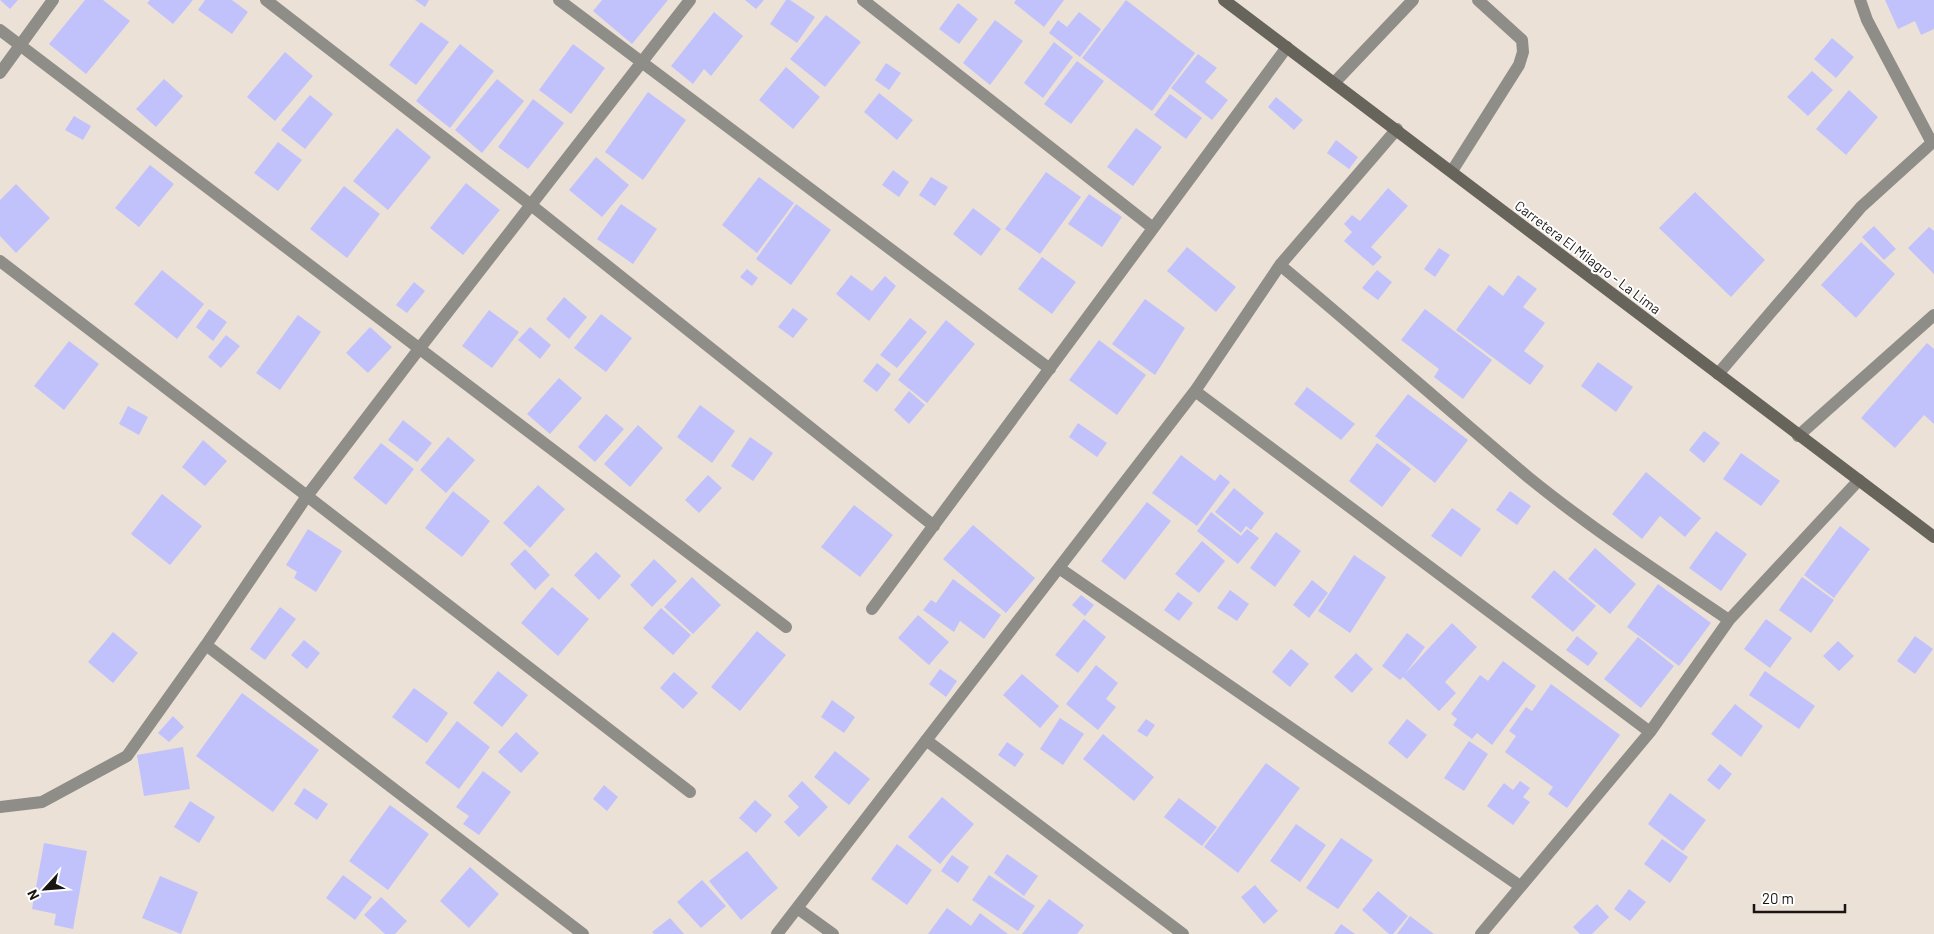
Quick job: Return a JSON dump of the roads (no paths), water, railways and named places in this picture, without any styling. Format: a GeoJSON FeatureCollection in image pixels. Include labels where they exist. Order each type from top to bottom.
{"type":"FeatureCollection","features":[{"type":"Feature","properties":{"kind":"main road","name":"Carretera El Milagro - La Lima"},"geometry":{"type":"LineString","coordinates":[[1224,0],[1934,537]]}},
{"type":"Feature","properties":{"kind":"street"},"geometry":{"type":"LineString","coordinates":[[0,73],[54,0]]}},
{"type":"Feature","properties":{"kind":"street"},"geometry":{"type":"LineString","coordinates":[[266,0],[531,205],[934,526]]}},
{"type":"Feature","properties":{"kind":"street"},"geometry":{"type":"LineString","coordinates":[[559,0],[1050,369]]}},
{"type":"Feature","properties":{"kind":"street"},"geometry":{"type":"LineString","coordinates":[[0,807],[42,802],[127,756],[206,646],[307,496],[690,0]]}},
{"type":"Feature","properties":{"kind":"street"},"geometry":{"type":"LineString","coordinates":[[863,0],[1153,228]]}},
{"type":"Feature","properties":{"kind":"street"},"geometry":{"type":"LineString","coordinates":[[1334,83],[1413,0]]}},
{"type":"Feature","properties":{"kind":"street"},"geometry":{"type":"LineString","coordinates":[[1452,172],[1519,65],[1523,52],[1522,40],[1478,0]]}},
{"type":"Feature","properties":{"kind":"street"},"geometry":{"type":"LineString","coordinates":[[1718,374],[1861,206],[1933,142],[1867,20],[1860,0]]}},
{"type":"Feature","properties":{"kind":"street"},"geometry":{"type":"LineString","coordinates":[[0,30],[786,627]]}},
{"type":"Feature","properties":{"kind":"street"},"geometry":{"type":"LineString","coordinates":[[872,610],[1288,48]]}},
{"type":"Feature","properties":{"kind":"street"},"geometry":{"type":"LineString","coordinates":[[777,934],[1195,391],[1280,265],[1396,129]]}},
{"type":"Feature","properties":{"kind":"street"},"geometry":{"type":"LineString","coordinates":[[0,262],[690,792]]}},
{"type":"Feature","properties":{"kind":"street"},"geometry":{"type":"LineString","coordinates":[[1280,265],[1371,340],[1530,478],[1618,544],[1729,620]]}},
{"type":"Feature","properties":{"kind":"street"},"geometry":{"type":"LineString","coordinates":[[1798,436],[1934,315]]}},
{"type":"Feature","properties":{"kind":"street"},"geometry":{"type":"LineString","coordinates":[[1195,391],[1650,732]]}},
{"type":"Feature","properties":{"kind":"street"},"geometry":{"type":"LineString","coordinates":[[1481,934],[1650,732],[1729,620],[1859,480]]}},
{"type":"Feature","properties":{"kind":"street"},"geometry":{"type":"LineString","coordinates":[[1059,568],[1520,886]]}},
{"type":"Feature","properties":{"kind":"street"},"geometry":{"type":"LineString","coordinates":[[206,646],[583,934]]}},
{"type":"Feature","properties":{"kind":"street"},"geometry":{"type":"LineString","coordinates":[[926,740],[1183,934]]}},
{"type":"Feature","properties":{"kind":"street"},"geometry":{"type":"LineString","coordinates":[[797,908],[833,934]]}}]}
